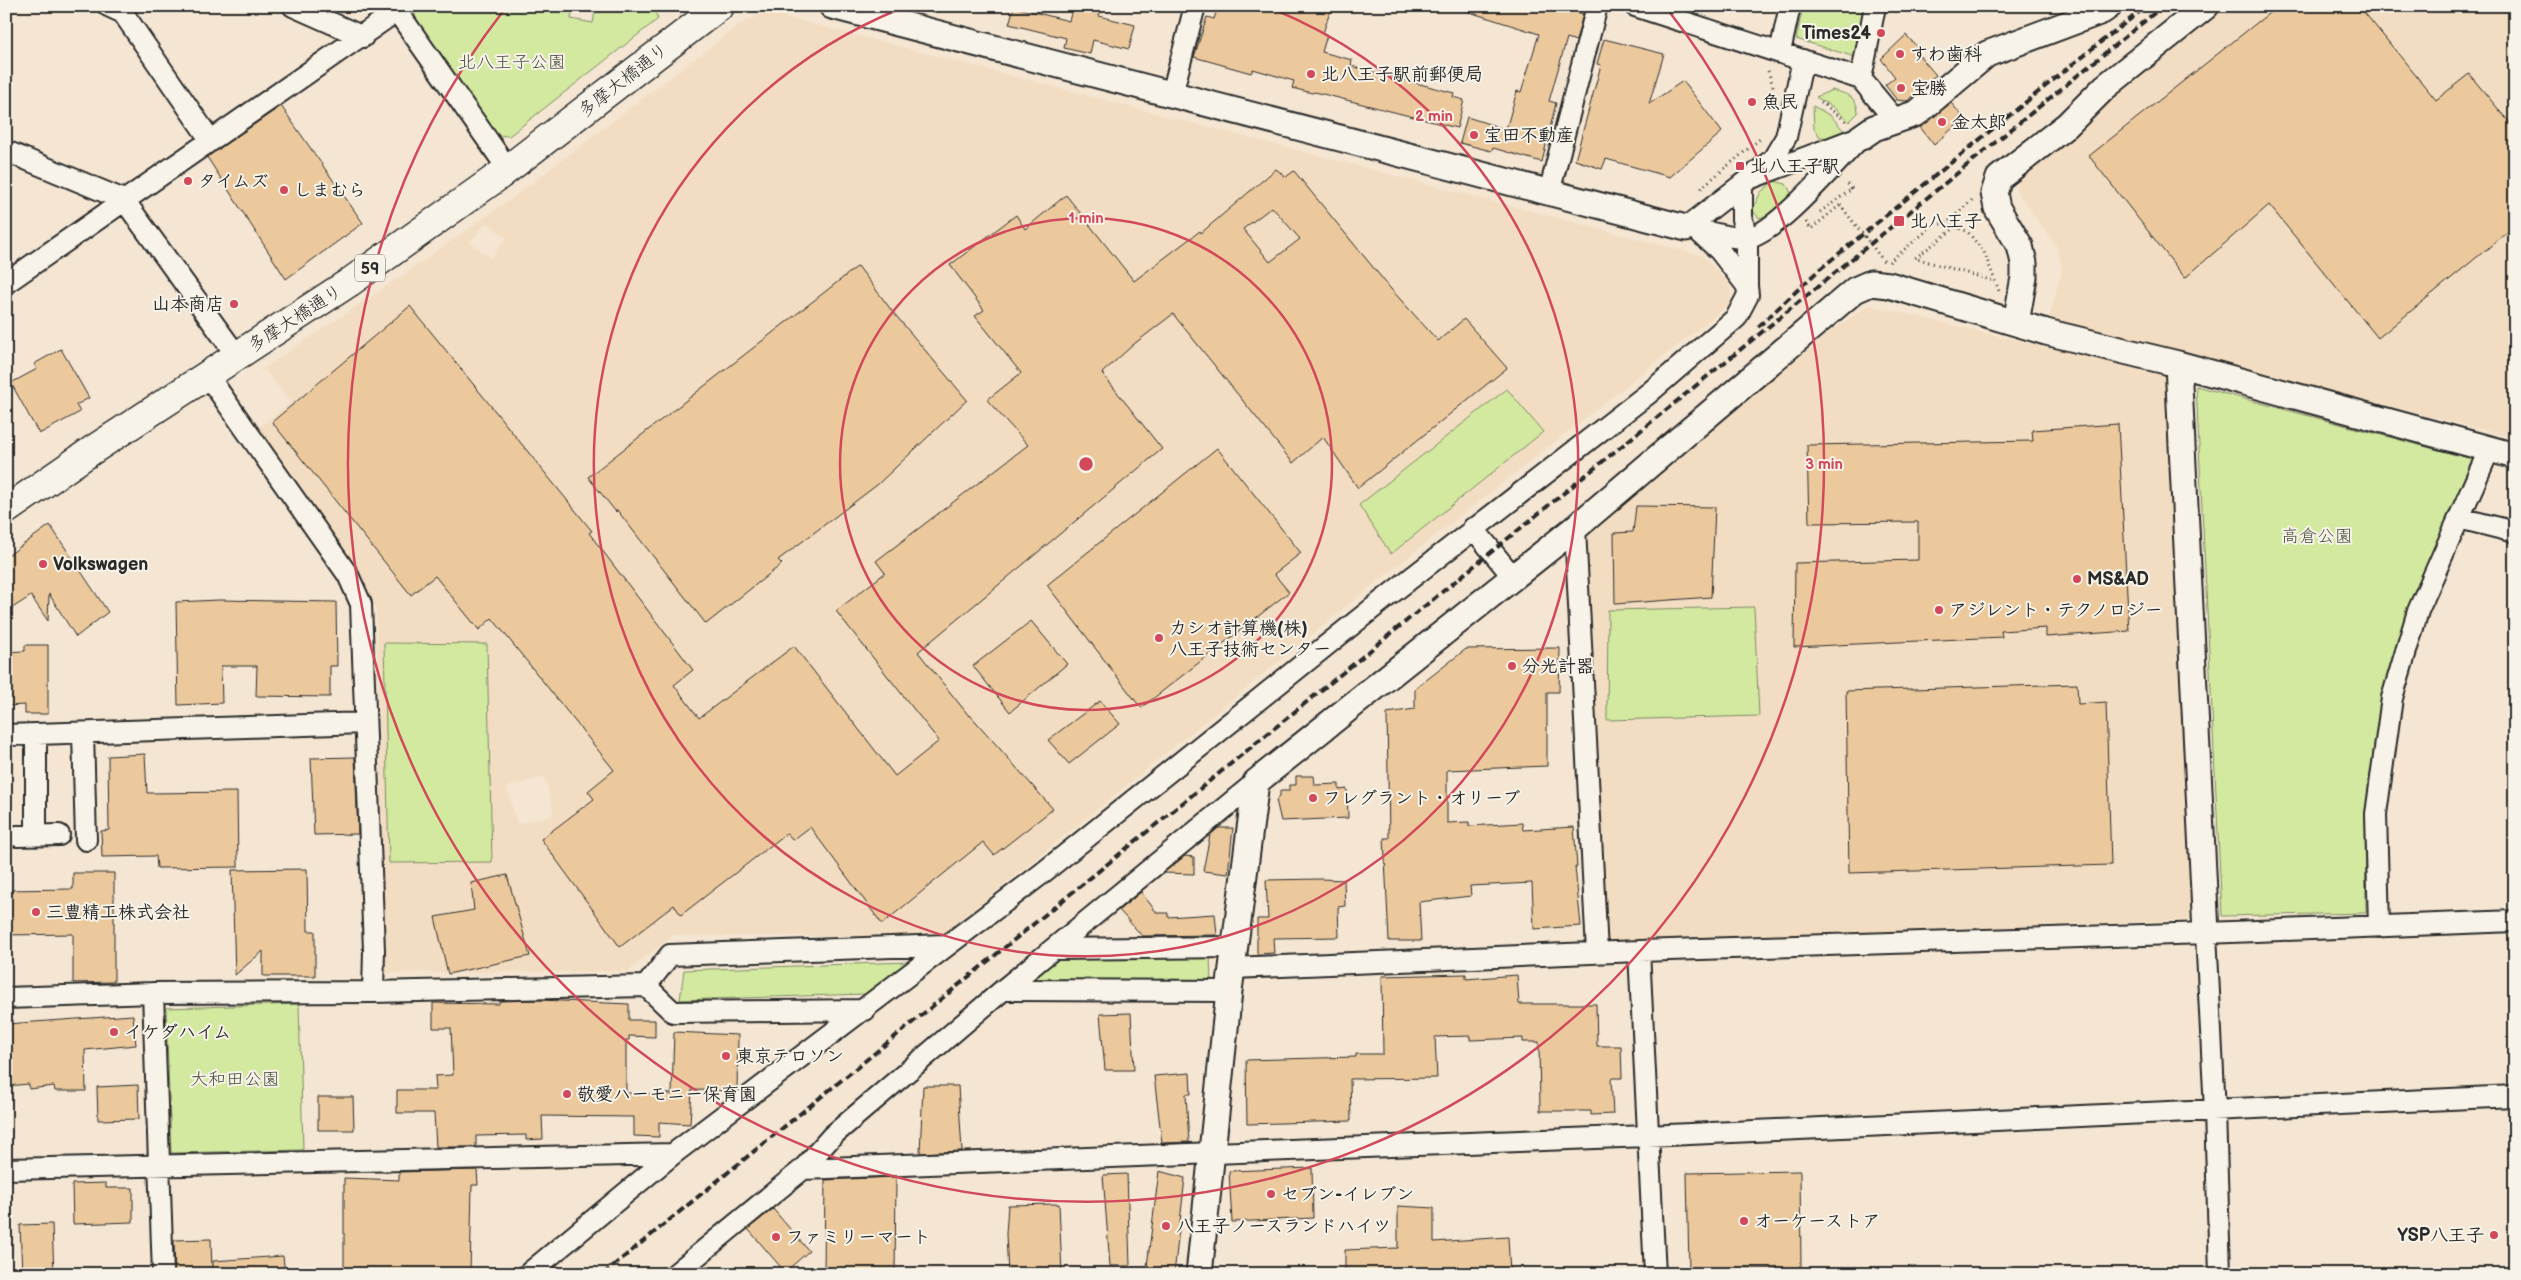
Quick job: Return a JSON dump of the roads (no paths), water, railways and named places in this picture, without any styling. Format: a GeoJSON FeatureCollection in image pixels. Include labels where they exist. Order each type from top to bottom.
{"type":"FeatureCollection","features":[{"type":"Feature","properties":{"kind":"main road","name":"多摩大橋通り"},"geometry":{"type":"LineString","coordinates":[[6,510],[75,462],[350,282],[508,169],[720,6]]}},
{"type":"Feature","properties":{"kind":"street"},"geometry":{"type":"LineString","coordinates":[[293,6],[363,37]]}},
{"type":"Feature","properties":{"kind":"street"},"geometry":{"type":"LineString","coordinates":[[832,6],[1549,193],[1692,229],[1747,238],[1769,228],[1807,193],[1855,130]]}},
{"type":"Feature","properties":{"kind":"street"},"geometry":{"type":"LineString","coordinates":[[1172,94],[1195,6]]}},
{"type":"Feature","properties":{"kind":"street"},"geometry":{"type":"LineString","coordinates":[[1549,193],[1597,6]]}},
{"type":"Feature","properties":{"kind":"street"},"geometry":{"type":"LineString","coordinates":[[1636,6],[1861,79],[1896,121]]}},
{"type":"Feature","properties":{"kind":"street"},"geometry":{"type":"LineString","coordinates":[[1780,52],[1790,6]]}},
{"type":"Feature","properties":{"kind":"street"},"geometry":{"type":"LineString","coordinates":[[1861,79],[1875,6]]}},
{"type":"Feature","properties":{"kind":"street"},"geometry":{"type":"LineString","coordinates":[[1746,182],[1799,162],[1855,130],[1874,128],[1917,113],[1987,54],[2102,11],[2109,6]]}},
{"type":"Feature","properties":{"kind":"street"},"geometry":{"type":"LineString","coordinates":[[2016,323],[2024,277],[2024,263],[2020,246],[1997,208],[1994,193],[1999,178],[2068,125],[2105,87],[2206,6]]}},
{"type":"Feature","properties":{"kind":"street"},"geometry":{"type":"LineString","coordinates":[[119,8],[211,141]]}},
{"type":"Feature","properties":{"kind":"street"},"geometry":{"type":"LineString","coordinates":[[6,283],[401,9],[508,169]]}},
{"type":"Feature","properties":{"kind":"street"},"geometry":{"type":"LineString","coordinates":[[1692,229],[1773,159],[1780,150],[1794,105],[1803,60]]}},
{"type":"Feature","properties":{"kind":"street"},"geometry":{"type":"LineString","coordinates":[[1794,105],[1795,142],[1807,193]]}},
{"type":"Feature","properties":{"kind":"street"},"geometry":{"type":"LineString","coordinates":[[6,151],[124,200],[237,356]]}},
{"type":"Feature","properties":{"kind":"street"},"geometry":{"type":"LineString","coordinates":[[528,1274],[673,1154],[865,1010],[946,945],[1040,875],[1473,528],[1649,393],[1736,318],[1748,295],[1747,238],[1742,219],[1746,182]]}},
{"type":"Feature","properties":{"kind":"street"},"geometry":{"type":"LineString","coordinates":[[1692,229],[1719,250],[1747,286]]}},
{"type":"Feature","properties":{"kind":"street"},"geometry":{"type":"LineString","coordinates":[[675,1274],[803,1169],[832,1136],[1003,990],[1256,782],[1574,528],[1855,290],[1871,283],[1889,285],[2016,323],[2178,364],[2515,456]]}},
{"type":"Feature","properties":{"kind":"street"},"geometry":{"type":"LineString","coordinates":[[2178,364],[2215,1111],[2220,1274]]}},
{"type":"Feature","properties":{"kind":"street"},"geometry":{"type":"LineString","coordinates":[[208,376],[348,575],[361,604],[374,950],[373,992]]}},
{"type":"Feature","properties":{"kind":"street"},"geometry":{"type":"LineString","coordinates":[[2380,927],[2376,814],[2392,698],[2418,611],[2489,450]]}},
{"type":"Feature","properties":{"kind":"street"},"geometry":{"type":"LineString","coordinates":[[2460,518],[2515,532]]}},
{"type":"Feature","properties":{"kind":"street"},"geometry":{"type":"LineString","coordinates":[[1473,528],[1513,577]]}},
{"type":"Feature","properties":{"kind":"street"},"geometry":{"type":"LineString","coordinates":[[1574,528],[1597,952]]}},
{"type":"Feature","properties":{"kind":"street"},"geometry":{"type":"LineString","coordinates":[[6,735],[364,723]]}},
{"type":"Feature","properties":{"kind":"street"},"geometry":{"type":"LineString","coordinates":[[83,733],[86,840]]}},
{"type":"Feature","properties":{"kind":"street"},"geometry":{"type":"LineString","coordinates":[[36,734],[27,836],[59,836]]}},
{"type":"Feature","properties":{"kind":"street"},"geometry":{"type":"LineString","coordinates":[[1199,1274],[1210,1153],[1256,782]]}},
{"type":"Feature","properties":{"kind":"street"},"geometry":{"type":"LineString","coordinates":[[1003,990],[1232,969],[1639,950],[2206,933],[2515,921]]}},
{"type":"Feature","properties":{"kind":"street"},"geometry":{"type":"LineString","coordinates":[[646,986],[670,955],[946,945]]}},
{"type":"Feature","properties":{"kind":"street"},"geometry":{"type":"LineString","coordinates":[[1054,949],[1232,969]]}},
{"type":"Feature","properties":{"kind":"street"},"geometry":{"type":"LineString","coordinates":[[1639,950],[1655,1274]]}},
{"type":"Feature","properties":{"kind":"street"},"geometry":{"type":"LineString","coordinates":[[6,998],[153,993],[373,992],[646,986],[674,1012],[865,1010]]}},
{"type":"Feature","properties":{"kind":"street"},"geometry":{"type":"LineString","coordinates":[[153,993],[163,1274]]}},
{"type":"Feature","properties":{"kind":"street"},"geometry":{"type":"LineString","coordinates":[[803,1169],[1647,1136],[2515,1096]]}},
{"type":"Feature","properties":{"kind":"street"},"geometry":{"type":"LineString","coordinates":[[6,1169],[673,1154]]}},
{"type":"Feature","properties":{"kind":"railway"},"geometry":{"type":"LineString","coordinates":[[1758,327],[1820,269],[2147,6]]}},
{"type":"Feature","properties":{"kind":"railway"},"geometry":{"type":"LineString","coordinates":[[603,1274],[2163,6]]}},
{"type":"Feature","properties":{"kind":"place","name":"Times24"},"geometry":{"type":"Point","coordinates":[1881,33]}},
{"type":"Feature","properties":{"kind":"place","name":"すわ歯科"},"geometry":{"type":"Point","coordinates":[1900,54]}},
{"type":"Feature","properties":{"kind":"place","name":"北八王子駅前郵便局"},"geometry":{"type":"Point","coordinates":[1311,74]}},
{"type":"Feature","properties":{"kind":"place","name":"宝勝"},"geometry":{"type":"Point","coordinates":[1901,88]}},
{"type":"Feature","properties":{"kind":"place","name":"魚民"},"geometry":{"type":"Point","coordinates":[1752,102]}},
{"type":"Feature","properties":{"kind":"place","name":"金太郎"},"geometry":{"type":"Point","coordinates":[1942,122]}},
{"type":"Feature","properties":{"kind":"place","name":"宝田不動産"},"geometry":{"type":"Point","coordinates":[1474,135]}},
{"type":"Feature","properties":{"kind":"place","name":"北八王子駅"},"geometry":{"type":"Point","coordinates":[1740,166]}},
{"type":"Feature","properties":{"kind":"place","name":"タイムズ"},"geometry":{"type":"Point","coordinates":[188,181]}},
{"type":"Feature","properties":{"kind":"place","name":"しまむら"},"geometry":{"type":"Point","coordinates":[284,190]}},
{"type":"Feature","properties":{"kind":"place","name":"北八王子"},"geometry":{"type":"Point","coordinates":[1899,221]}},
{"type":"Feature","properties":{"kind":"place","name":"山本商店"},"geometry":{"type":"Point","coordinates":[234,304]}},
{"type":"Feature","properties":{"kind":"place","name":"Volkswagen"},"geometry":{"type":"Point","coordinates":[43,564]}},
{"type":"Feature","properties":{"kind":"place","name":"MS&AD"},"geometry":{"type":"Point","coordinates":[2077,579]}},
{"type":"Feature","properties":{"kind":"place","name":"アジレント・テクノロジー"},"geometry":{"type":"Point","coordinates":[1939,610]}},
{"type":"Feature","properties":{"kind":"place","name":"カシオ計算機(株) 八王子技術センター"},"geometry":{"type":"Point","coordinates":[1159,638]}},
{"type":"Feature","properties":{"kind":"place","name":"分光計器"},"geometry":{"type":"Point","coordinates":[1512,666]}},
{"type":"Feature","properties":{"kind":"place","name":"フレグラント・オリーブ"},"geometry":{"type":"Point","coordinates":[1313,798]}},
{"type":"Feature","properties":{"kind":"place","name":"三豊精工株式会社"},"geometry":{"type":"Point","coordinates":[36,912]}},
{"type":"Feature","properties":{"kind":"place","name":"イケダハイム"},"geometry":{"type":"Point","coordinates":[114,1032]}},
{"type":"Feature","properties":{"kind":"place","name":"東京テロソン"},"geometry":{"type":"Point","coordinates":[726,1056]}},
{"type":"Feature","properties":{"kind":"place","name":"敬愛ハーモニー保育園"},"geometry":{"type":"Point","coordinates":[567,1094]}},
{"type":"Feature","properties":{"kind":"place","name":"セブン-イレブン"},"geometry":{"type":"Point","coordinates":[1271,1194]}},
{"type":"Feature","properties":{"kind":"place","name":"オーケーストア"},"geometry":{"type":"Point","coordinates":[1744,1221]}},
{"type":"Feature","properties":{"kind":"place","name":"八王子ノースランドハイツ"},"geometry":{"type":"Point","coordinates":[1166,1226]}},
{"type":"Feature","properties":{"kind":"place","name":"YSP八王子"},"geometry":{"type":"Point","coordinates":[2494,1235]}},
{"type":"Feature","properties":{"kind":"place","name":"ファミリーマート"},"geometry":{"type":"Point","coordinates":[776,1237]}},
{"type":"Feature","properties":{"kind":"park label","name":"北八王子公園"},"geometry":{"type":"Point","coordinates":[512,62]}},
{"type":"Feature","properties":{"kind":"park label","name":"高倉公園"},"geometry":{"type":"Point","coordinates":[2317,536]}},
{"type":"Feature","properties":{"kind":"park label","name":"大和田公園"},"geometry":{"type":"Point","coordinates":[235,1079]}}]}
